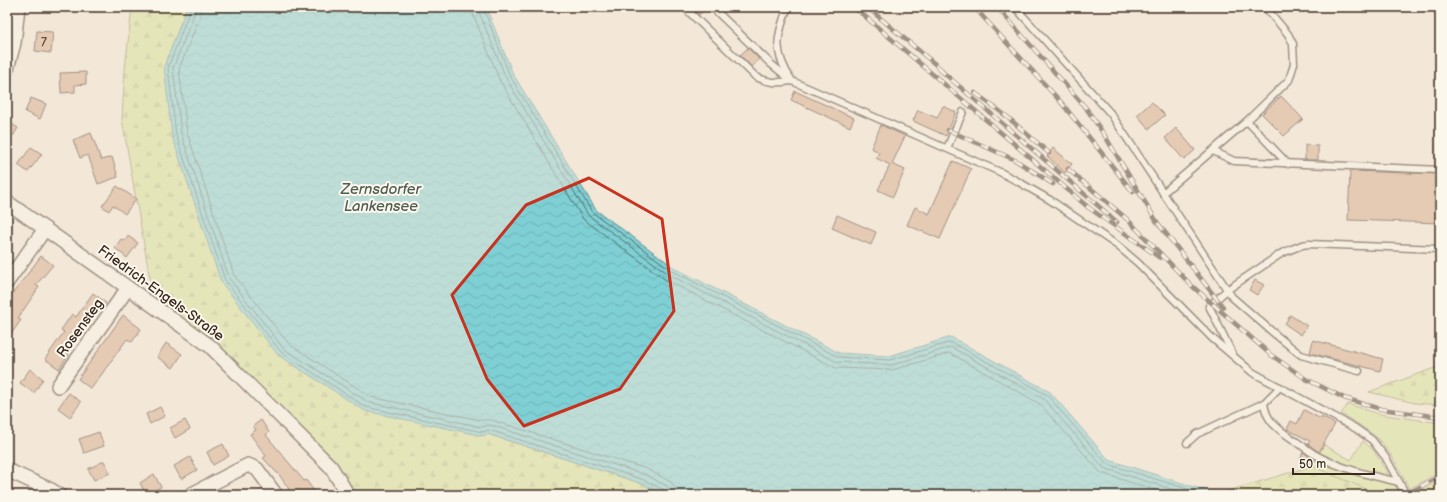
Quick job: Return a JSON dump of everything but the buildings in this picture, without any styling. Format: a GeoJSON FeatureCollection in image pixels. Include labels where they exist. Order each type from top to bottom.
{"type":"FeatureCollection","features":[{"type":"Feature","properties":{"kind":"street"},"geometry":{"type":"LineString","coordinates":[[7,69],[14,43],[18,7]]}},
{"type":"Feature","properties":{"kind":"street","name":"Friedrich-Engels-Straße"},"geometry":{"type":"LineString","coordinates":[[7,202],[210,346],[331,467],[348,495]]}},
{"type":"Feature","properties":{"kind":"street"},"geometry":{"type":"LineString","coordinates":[[7,282],[45,229]]}},
{"type":"Feature","properties":{"kind":"street","name":"Rosensteg"},"geometry":{"type":"LineString","coordinates":[[58,386],[128,288]]}},
{"type":"Feature","properties":{"kind":"street"},"geometry":{"type":"LineString","coordinates":[[190,495],[248,465],[257,468],[276,495]]}},
{"type":"Feature","properties":{"kind":"street"},"geometry":{"type":"LineString","coordinates":[[7,470],[59,495]]}},
{"type":"Feature","properties":{"kind":"lane"},"geometry":{"type":"LineString","coordinates":[[684,7],[756,77],[769,82],[778,83],[792,80]]}},
{"type":"Feature","properties":{"kind":"lane"},"geometry":{"type":"LineString","coordinates":[[712,7],[771,64],[792,80],[1000,172],[1028,187],[1118,246],[1138,263],[1212,338],[1252,372],[1354,428],[1372,440],[1378,447],[1406,495]]}},
{"type":"Feature","properties":{"kind":"lane"},"geometry":{"type":"LineString","coordinates":[[1015,7],[1111,114],[1232,296],[1301,355],[1359,371]]}},
{"type":"Feature","properties":{"kind":"lane"},"geometry":{"type":"LineString","coordinates":[[1163,193],[1247,121],[1288,80],[1294,64],[1293,44],[1288,34],[1265,7]]}},
{"type":"Feature","properties":{"kind":"lane"},"geometry":{"type":"LineString","coordinates":[[789,8],[782,20],[778,47],[780,60],[792,80]]}},
{"type":"Feature","properties":{"kind":"lane"},"geometry":{"type":"LineString","coordinates":[[947,148],[963,112]]}},
{"type":"Feature","properties":{"kind":"lane"},"geometry":{"type":"LineString","coordinates":[[1247,121],[1288,164]]}},
{"type":"Feature","properties":{"kind":"lane"},"geometry":{"type":"LineString","coordinates":[[1213,150],[1234,161],[1440,170]]}},
{"type":"Feature","properties":{"kind":"lane"},"geometry":{"type":"LineString","coordinates":[[1235,358],[1209,306],[1227,290],[1282,253],[1309,244],[1440,249]]}},
{"type":"Feature","properties":{"kind":"lane"},"geometry":{"type":"LineString","coordinates":[[1187,443],[1197,434],[1264,403],[1280,387]]}},
{"type":"Feature","properties":{"kind":"lane"},"geometry":{"type":"LineString","coordinates":[[1264,403],[1264,408],[1270,421],[1282,433],[1312,453],[1334,464],[1399,482]]}},
{"type":"Feature","properties":{"kind":"highlighted area"},"geometry":{"type":"Polygon","coordinates":[[[589,178],[662,219],[674,311],[620,389],[524,426],[487,379],[452,295],[526,205],[589,178]]]}},
{"type":"Feature","properties":{"kind":"green space"},"geometry":{"type":"Polygon","coordinates":[[[132,7],[187,7],[164,67],[487,434],[643,484],[669,495],[353,495],[211,340],[153,296],[122,119],[125,69],[132,7]]]}},
{"type":"Feature","properties":{"kind":"green space"},"geometry":{"type":"Polygon","coordinates":[[[1440,366],[1440,405],[1415,403],[1369,392],[1440,366]]]}},
{"type":"Feature","properties":{"kind":"green space"},"geometry":{"type":"Polygon","coordinates":[[[1348,404],[1379,414],[1440,423],[1440,472],[1409,489],[1395,462],[1382,443],[1369,431],[1341,414],[1348,404]]]}},
{"type":"Feature","properties":{"kind":"green space"},"geometry":{"type":"Polygon","coordinates":[[[1363,441],[1374,451],[1400,494],[1360,495],[1365,489],[1312,466],[1324,445],[1351,460],[1363,441]]]}},
{"type":"Feature","properties":{"kind":"green space"},"geometry":{"type":"Polygon","coordinates":[[[1312,466],[1366,489],[1360,495],[1218,494],[1312,466]]]}},
{"type":"Feature","properties":{"kind":"green space"},"geometry":{"type":"Polygon","coordinates":[[[1440,480],[1440,495],[1412,495],[1440,480]]]}},
{"type":"Feature","properties":{"kind":"water","name":"Zernsdorfer Lankensee"},"geometry":{"type":"Polygon","coordinates":[[[187,7],[486,7],[513,74],[596,210],[675,268],[839,353],[889,356],[951,337],[1050,392],[1109,460],[1220,495],[665,495],[643,484],[488,434],[483,436],[365,411],[278,355],[221,282],[172,136],[164,67],[187,7]]]}},
{"type":"Feature","properties":{"kind":"waterway"},"geometry":{"type":"LineString","coordinates":[[647,495],[650,488]]}},
{"type":"Feature","properties":{"kind":"railway"},"geometry":{"type":"LineString","coordinates":[[854,7],[1089,208],[1160,258]]}},
{"type":"Feature","properties":{"kind":"railway"},"geometry":{"type":"LineString","coordinates":[[867,7],[942,70]]}},
{"type":"Feature","properties":{"kind":"railway"},"geometry":{"type":"LineString","coordinates":[[974,7],[1060,101],[1133,192]]}},
{"type":"Feature","properties":{"kind":"railway"},"geometry":{"type":"LineString","coordinates":[[997,7],[1086,108],[1105,136],[1157,222],[1223,307]]}},
{"type":"Feature","properties":{"kind":"railway"},"geometry":{"type":"LineString","coordinates":[[938,68],[1117,222]]}},
{"type":"Feature","properties":{"kind":"railway"},"geometry":{"type":"LineString","coordinates":[[975,93],[1005,115],[1049,153]]}},
{"type":"Feature","properties":{"kind":"railway"},"geometry":{"type":"LineString","coordinates":[[948,130],[1015,160],[1053,184]]}},
{"type":"Feature","properties":{"kind":"railway"},"geometry":{"type":"LineString","coordinates":[[1068,169],[1128,220],[1191,285],[1271,355],[1306,379],[1344,398],[1381,409],[1440,417]]}},
{"type":"Feature","properties":{"kind":"railway"},"geometry":{"type":"LineString","coordinates":[[1405,495],[1440,476]]}}]}
